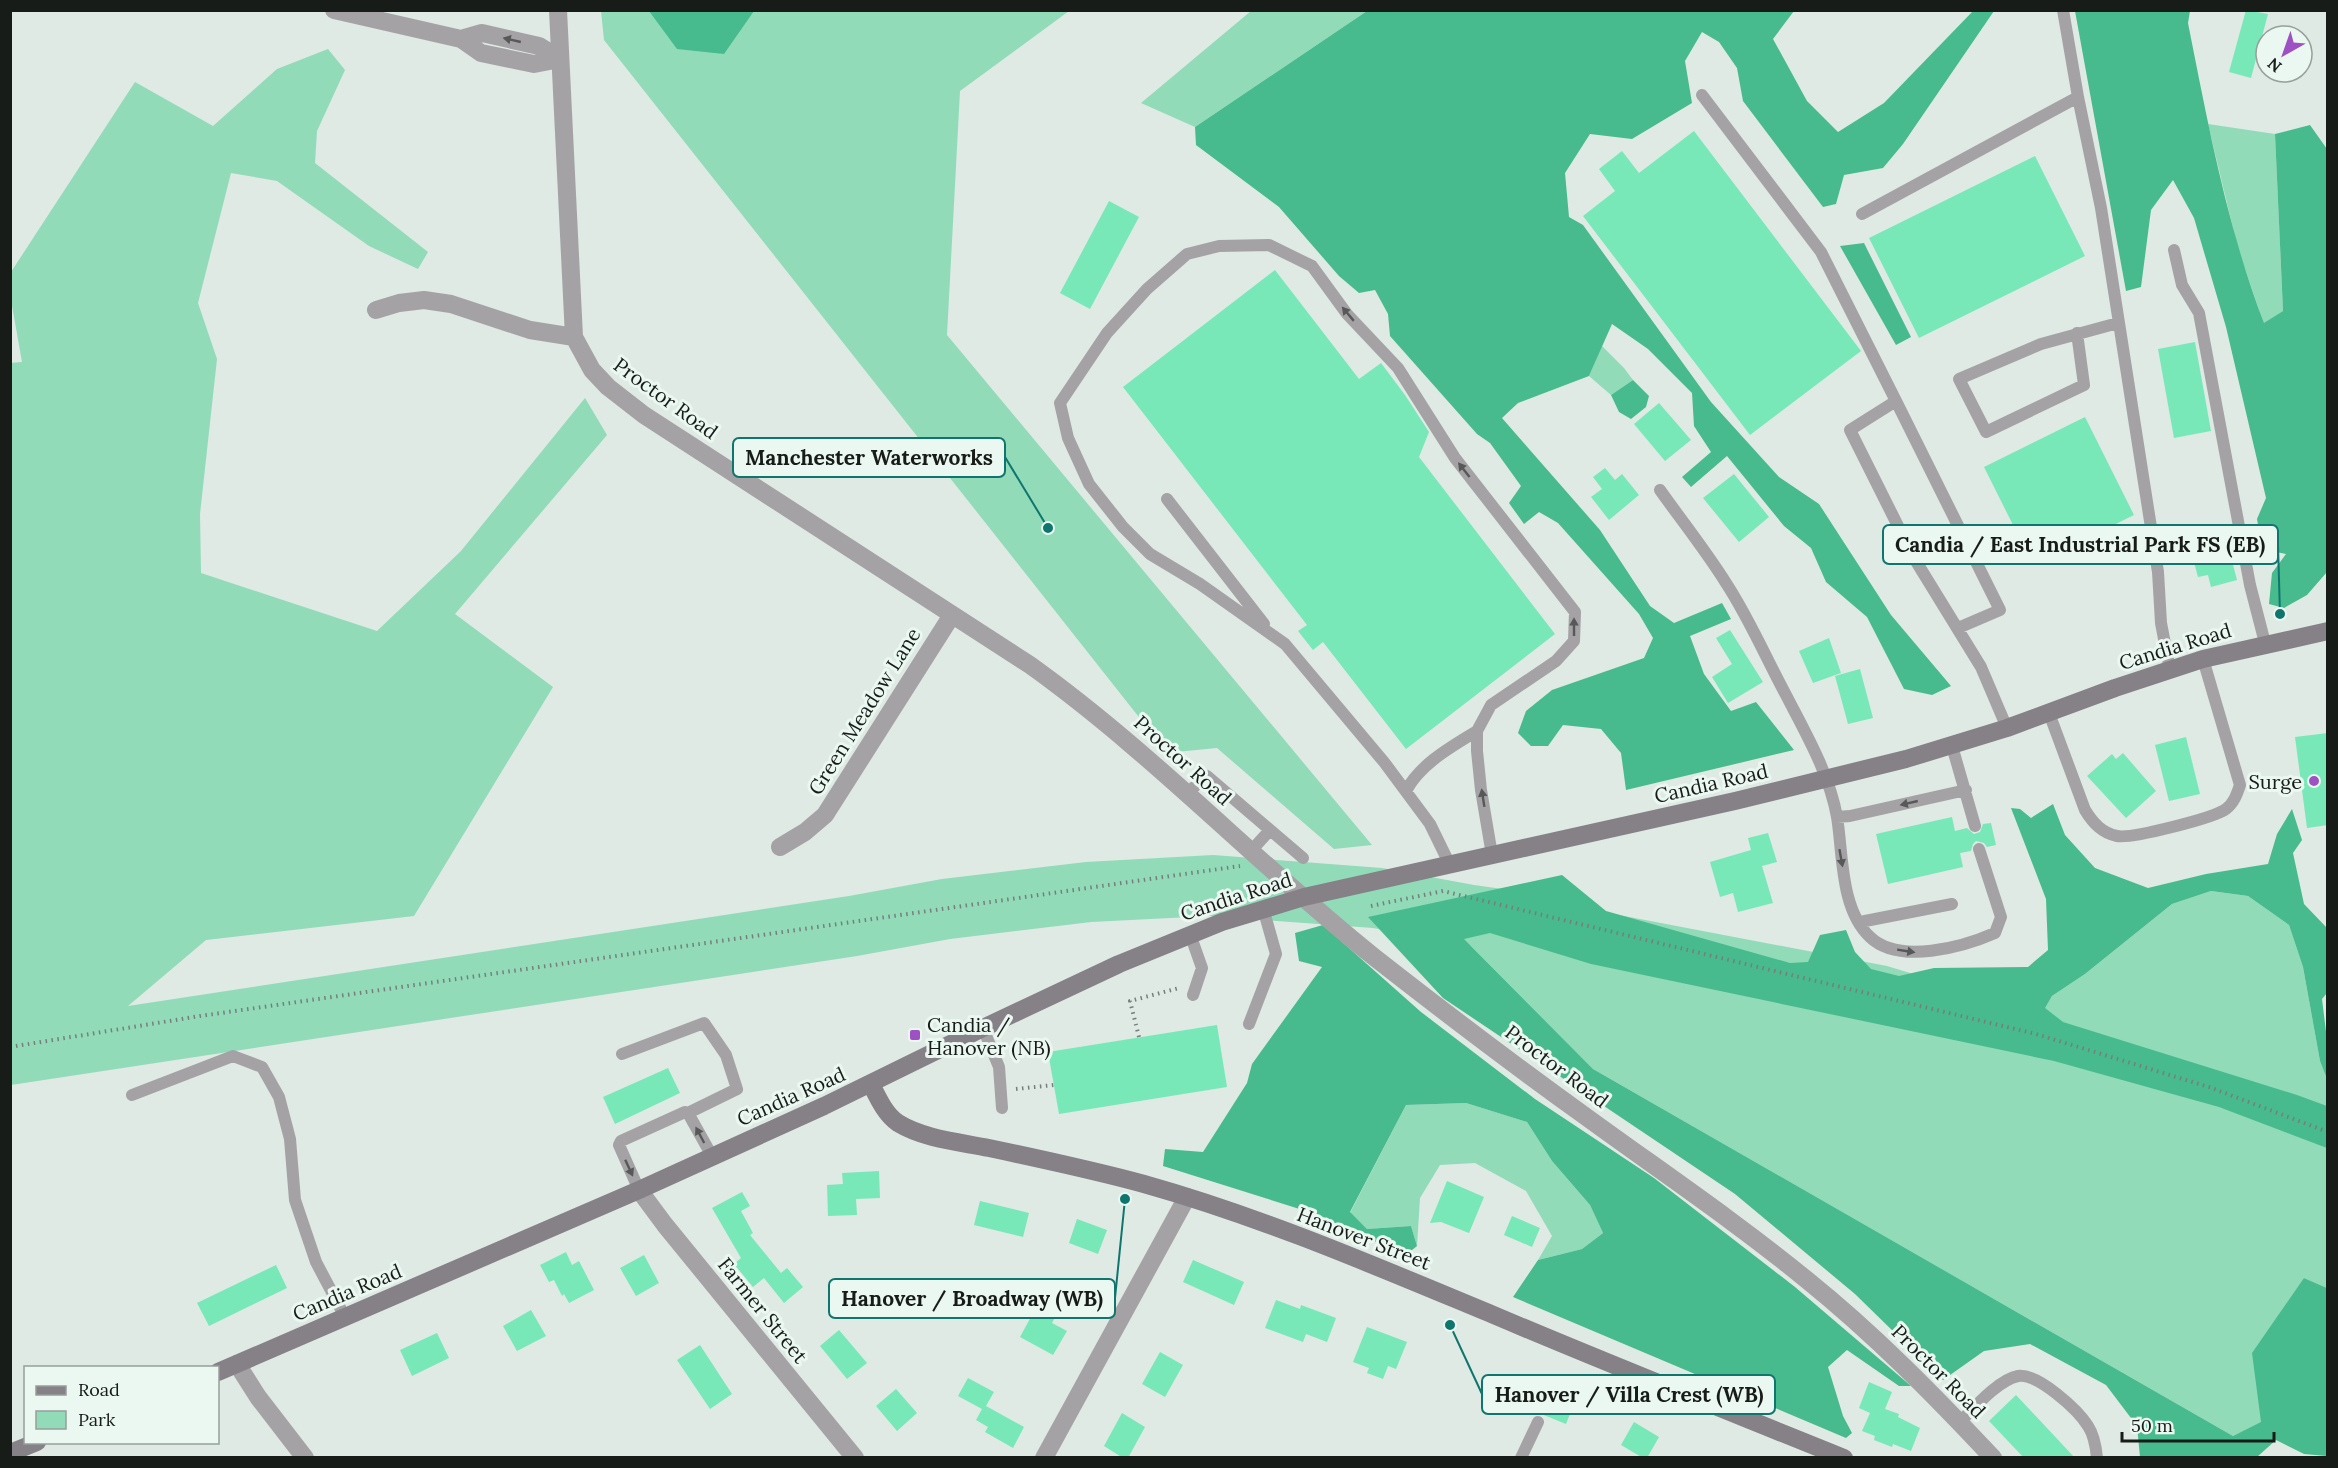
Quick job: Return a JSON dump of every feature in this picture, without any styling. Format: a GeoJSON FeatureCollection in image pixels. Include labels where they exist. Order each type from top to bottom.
{"type":"FeatureCollection","features":[{"type":"Feature","properties":{"kind":"main road","name":"Candia Road"},"geometry":{"type":"LineString","coordinates":[[219,1372],[639,1190],[871,1084],[1119,964],[1190,934],[1263,908],[1827,780],[1952,746],[2203,659],[2265,643],[2328,631]]}},
{"type":"Feature","properties":{"kind":"main road","name":"Hanover Street"},"geometry":{"type":"LineString","coordinates":[[871,1084],[886,1111],[895,1121],[906,1127],[951,1140],[1083,1168],[1187,1197],[1380,1267],[1511,1323],[1844,1458]]}},
{"type":"Feature","properties":{"kind":"main road"},"geometry":{"type":"LineString","coordinates":[[10,1453],[34,1444]]}},
{"type":"Feature","properties":{"kind":"street"},"geometry":{"type":"LineString","coordinates":[[334,10],[462,39],[481,52],[534,64],[560,59]]}},
{"type":"Feature","properties":{"kind":"street","name":"Proctor Road"},"geometry":{"type":"LineString","coordinates":[[558,10],[574,337],[592,370],[608,387],[644,415],[1066,690],[1187,793],[1246,858],[1304,897],[1373,956],[1583,1115],[1699,1196],[1782,1260],[1880,1343],[1993,1458]]}},
{"type":"Feature","properties":{"kind":"street"},"geometry":{"type":"LineString","coordinates":[[376,310],[399,303],[424,300],[452,304],[530,330],[574,337]]}},
{"type":"Feature","properties":{"kind":"street","name":"Green Meadow Lane"},"geometry":{"type":"LineString","coordinates":[[780,847],[805,832],[825,815],[952,615]]}},
{"type":"Feature","properties":{"kind":"street","name":"Farmer Street"},"geometry":{"type":"LineString","coordinates":[[639,1190],[664,1225],[855,1458]]}},
{"type":"Feature","properties":{"kind":"street"},"geometry":{"type":"LineString","coordinates":[[1044,1458],[1187,1197]]}},
{"type":"Feature","properties":{"kind":"street"},"geometry":{"type":"LineString","coordinates":[[237,1364],[258,1397],[305,1458]]}},
{"type":"Feature","properties":{"kind":"lane"},"geometry":{"type":"LineString","coordinates":[[2063,10],[2101,208],[2158,572],[2161,623],[2170,670]]}},
{"type":"Feature","properties":{"kind":"lane"},"geometry":{"type":"LineString","coordinates":[[1702,95],[1821,252],[2000,610],[1958,628]]}},
{"type":"Feature","properties":{"kind":"lane"},"geometry":{"type":"LineString","coordinates":[[1862,214],[2078,97]]}},
{"type":"Feature","properties":{"kind":"lane"},"geometry":{"type":"LineString","coordinates":[[1406,791],[1413,778],[1426,766],[1477,731],[1491,705],[1556,661],[1574,641],[1575,612],[1455,458],[1398,368],[1347,314],[1312,266],[1269,245],[1219,246],[1187,254],[1147,289],[1107,333],[1060,403],[1068,438],[1089,484],[1123,527],[1150,554],[1200,584],[1285,644],[1406,791],[1430,824],[1450,864]]}},
{"type":"Feature","properties":{"kind":"lane"},"geometry":{"type":"LineString","coordinates":[[2174,250],[2182,285],[2199,313],[2248,574],[2265,643]]}},
{"type":"Feature","properties":{"kind":"lane"},"geometry":{"type":"LineString","coordinates":[[2077,333],[2084,385],[1986,432],[1959,380],[2041,344],[2077,333],[2118,323]]}},
{"type":"Feature","properties":{"kind":"lane"},"geometry":{"type":"LineString","coordinates":[[1896,401],[1850,430],[1914,558],[1982,667],[2007,728]]}},
{"type":"Feature","properties":{"kind":"lane"},"geometry":{"type":"LineString","coordinates":[[1660,490],[1727,583],[1813,747],[1827,780],[1837,817],[1838,844],[1846,887],[1860,922],[1869,937],[1884,947],[1914,954],[1978,941],[1995,933],[2001,917],[1979,849]]}},
{"type":"Feature","properties":{"kind":"lane"},"geometry":{"type":"LineString","coordinates":[[1167,499],[1272,634]]}},
{"type":"Feature","properties":{"kind":"lane"},"geometry":{"type":"LineString","coordinates":[[2049,713],[2077,793],[2092,822],[2103,831],[2126,838],[2211,816],[2226,809],[2236,798],[2240,785],[2203,659]]}},
{"type":"Feature","properties":{"kind":"lane"},"geometry":{"type":"LineString","coordinates":[[1477,731],[1481,790],[1492,855]]}},
{"type":"Feature","properties":{"kind":"lane"},"geometry":{"type":"LineString","coordinates":[[1952,746],[1975,826]]}},
{"type":"Feature","properties":{"kind":"lane"},"geometry":{"type":"LineString","coordinates":[[1187,793],[1207,776],[1303,858]]}},
{"type":"Feature","properties":{"kind":"lane"},"geometry":{"type":"LineString","coordinates":[[1837,817],[1966,790]]}},
{"type":"Feature","properties":{"kind":"lane"},"geometry":{"type":"LineString","coordinates":[[1246,858],[1270,830]]}},
{"type":"Feature","properties":{"kind":"lane"},"geometry":{"type":"LineString","coordinates":[[1860,922],[1952,904]]}},
{"type":"Feature","properties":{"kind":"lane"},"geometry":{"type":"LineString","coordinates":[[1249,1024],[1276,954],[1263,908]]}},
{"type":"Feature","properties":{"kind":"lane"},"geometry":{"type":"LineString","coordinates":[[1190,934],[1202,968],[1195,989]]}},
{"type":"Feature","properties":{"kind":"lane"},"geometry":{"type":"LineString","coordinates":[[622,1054],[704,1023],[726,1055],[737,1089],[688,1113],[685,1112],[621,1141],[619,1145],[639,1190]]}},
{"type":"Feature","properties":{"kind":"lane"},"geometry":{"type":"LineString","coordinates":[[983,1028],[999,1067],[1002,1108]]}},
{"type":"Feature","properties":{"kind":"lane"},"geometry":{"type":"LineString","coordinates":[[132,1095],[233,1056],[262,1067],[279,1097],[291,1139],[295,1200],[316,1262],[345,1317]]}},
{"type":"Feature","properties":{"kind":"lane"},"geometry":{"type":"LineString","coordinates":[[688,1113],[712,1156]]}},
{"type":"Feature","properties":{"kind":"lane"},"geometry":{"type":"LineString","coordinates":[[1960,1422],[2003,1383],[2016,1376],[2028,1376],[2044,1385],[2070,1406],[2089,1427],[2096,1444],[2097,1458]]}},
{"type":"Feature","properties":{"kind":"lane"},"geometry":{"type":"LineString","coordinates":[[1521,1458],[1538,1422]]}},
{"type":"Feature","properties":{"kind":"path"},"geometry":{"type":"LineString","coordinates":[[10,1047],[224,1012],[1246,858]]}},
{"type":"Feature","properties":{"kind":"path"},"geometry":{"type":"LineString","coordinates":[[1371,906],[1443,891],[2036,1034],[2209,1087],[2328,1132]]}},
{"type":"Feature","properties":{"kind":"path"},"geometry":{"type":"LineString","coordinates":[[1139,1037],[1130,1001],[1195,989]]}},
{"type":"Feature","properties":{"kind":"path"},"geometry":{"type":"LineString","coordinates":[[1001,1091],[1054,1085]]}},
{"type":"Feature","properties":{"kind":"green space"},"geometry":{"type":"Polygon","coordinates":[[[601,11],[1069,11],[960,91],[947,335],[1372,845],[1334,849],[1217,748],[1176,752],[1142,721],[604,40],[601,11]]]}},
{"type":"Feature","properties":{"kind":"green space"},"geometry":{"type":"Polygon","coordinates":[[[649,11],[754,11],[724,54],[677,49],[649,11]]]}},
{"type":"Feature","properties":{"kind":"green space"},"geometry":{"type":"Polygon","coordinates":[[[1251,11],[1367,11],[1195,127],[1141,103],[1251,11]]]}},
{"type":"Feature","properties":{"kind":"green space"},"geometry":{"type":"Polygon","coordinates":[[[1367,11],[1794,11],[1773,39],[1807,101],[1838,132],[1884,103],[1973,11],[1994,11],[1903,144],[1883,168],[1844,175],[1836,204],[1823,207],[1743,101],[1737,68],[1719,42],[1702,32],[1685,61],[1692,103],[1632,139],[1590,134],[1565,173],[1569,217],[1583,225],[1711,402],[1779,477],[1819,504],[1891,615],[1951,686],[1932,695],[1904,689],[1867,617],[1826,582],[1811,548],[1784,526],[1727,456],[1691,487],[1682,477],[1711,452],[1694,426],[1692,393],[1648,349],[1612,324],[1589,376],[1518,403],[1502,418],[1600,530],[1650,606],[1674,623],[1722,603],[1731,619],[1690,636],[1704,674],[1731,711],[1756,702],[1794,750],[1626,790],[1621,753],[1601,729],[1563,725],[1548,746],[1531,746],[1518,733],[1526,711],[1552,690],[1644,658],[1653,638],[1639,614],[1558,523],[1539,512],[1524,524],[1509,503],[1521,486],[1490,443],[1477,434],[1390,336],[1388,314],[1375,290],[1359,293],[1339,276],[1279,207],[1196,145],[1195,127],[1367,11]]]}},
{"type":"Feature","properties":{"kind":"green space"},"geometry":{"type":"Polygon","coordinates":[[[2075,11],[2190,11],[2188,23],[2229,213],[2264,323],[2283,311],[2275,134],[2310,125],[2327,149],[2327,572],[2307,595],[2284,608],[2269,604],[2272,573],[2286,554],[2262,549],[2257,519],[2266,498],[2226,327],[2194,218],[2173,180],[2151,210],[2141,287],[2126,291],[2075,11]]]}},
{"type":"Feature","properties":{"kind":"green space"},"geometry":{"type":"Polygon","coordinates":[[[328,49],[345,70],[317,131],[315,163],[428,252],[418,269],[369,246],[277,181],[231,173],[198,303],[217,359],[200,514],[201,573],[377,631],[461,551],[585,398],[607,435],[455,614],[553,687],[414,916],[206,940],[128,1006],[849,896],[942,879],[1086,862],[1213,855],[1382,868],[1474,885],[1580,900],[1598,911],[1887,966],[1956,987],[2044,1009],[2052,996],[2085,974],[2172,904],[2211,891],[2248,896],[2289,925],[2303,967],[2320,1061],[2327,1079],[2327,1288],[2304,1278],[2261,1423],[2233,1436],[1593,1069],[1471,946],[1373,928],[1210,916],[1091,922],[950,939],[857,956],[11,1085],[10,363],[22,362],[11,300],[11,272],[135,82],[213,126],[277,69],[328,49]]]}},
{"type":"Feature","properties":{"kind":"green space"},"geometry":{"type":"Polygon","coordinates":[[[2208,124],[2275,134],[2283,311],[2264,324],[2238,249],[2208,124]]]}},
{"type":"Feature","properties":{"kind":"green space"},"geometry":{"type":"Polygon","coordinates":[[[1864,243],[1911,337],[1896,345],[1840,246],[1864,243]]]}},
{"type":"Feature","properties":{"kind":"green space"},"geometry":{"type":"Polygon","coordinates":[[[1602,346],[1633,380],[1611,395],[1589,376],[1602,346]]]}},
{"type":"Feature","properties":{"kind":"green space"},"geometry":{"type":"Polygon","coordinates":[[[1633,380],[1649,396],[1646,407],[1631,419],[1619,412],[1611,395],[1633,380]]]}},
{"type":"Feature","properties":{"kind":"green space"},"geometry":{"type":"Polygon","coordinates":[[[2053,804],[2065,835],[2095,868],[2148,888],[2206,874],[2268,864],[2277,834],[2292,809],[2302,840],[2293,853],[2304,904],[2327,928],[2327,993],[2322,999],[2327,1040],[2327,1079],[2320,1061],[2303,967],[2289,925],[2248,896],[2211,891],[2172,904],[2085,974],[2052,996],[2045,1008],[2063,1022],[2327,1106],[2327,1148],[2219,1107],[2054,1061],[1591,964],[1490,933],[1464,939],[1593,1069],[2233,1436],[2261,1422],[2252,1353],[2304,1278],[2327,1288],[2327,1456],[2304,1454],[2276,1440],[2257,1457],[2140,1457],[2137,1426],[2106,1385],[2030,1344],[1984,1351],[1943,1380],[1855,1294],[1735,1194],[1443,998],[1368,917],[1562,875],[1606,911],[1790,963],[1808,962],[1820,935],[1846,930],[1855,952],[1871,969],[1899,976],[1934,968],[2028,967],[2048,950],[2046,899],[2011,808],[2020,809],[2031,818],[2053,804]]]}},
{"type":"Feature","properties":{"kind":"green space"},"geometry":{"type":"Polygon","coordinates":[[[1323,925],[1421,1012],[1535,1099],[1654,1178],[1795,1287],[1911,1386],[1899,1386],[1847,1350],[1828,1367],[1843,1416],[1852,1433],[1846,1438],[1513,1297],[1538,1260],[1582,1249],[1603,1233],[1590,1205],[1552,1161],[1527,1122],[1466,1103],[1406,1105],[1350,1212],[1367,1229],[1411,1226],[1417,1246],[1406,1255],[1309,1212],[1163,1166],[1165,1149],[1203,1152],[1247,1083],[1252,1064],[1322,967],[1299,961],[1295,933],[1323,925]]]}},
{"type":"Feature","properties":{"kind":"green space"},"geometry":{"type":"Polygon","coordinates":[[[1466,1103],[1527,1122],[1552,1161],[1590,1205],[1603,1233],[1582,1249],[1538,1260],[1552,1236],[1526,1191],[1475,1163],[1440,1165],[1420,1198],[1417,1246],[1411,1226],[1367,1229],[1350,1213],[1406,1105],[1466,1103]]]}},
{"type":"Feature","properties":{"kind":"building"},"geometry":{"type":"Polygon","coordinates":[[[2246,10],[2268,14],[2265,24],[2254,24],[2254,67],[2251,78],[2229,72],[2246,10]]]}},
{"type":"Feature","properties":{"kind":"building"},"geometry":{"type":"Polygon","coordinates":[[[1694,131],[1861,351],[1750,435],[1583,216],[1615,191],[1599,169],[1622,151],[1639,173],[1694,131]]]}},
{"type":"Feature","properties":{"kind":"building"},"geometry":{"type":"Polygon","coordinates":[[[2035,156],[2085,256],[1919,338],[1869,238],[2035,156]]]}},
{"type":"Feature","properties":{"kind":"building"},"geometry":{"type":"Polygon","coordinates":[[[1109,201],[1139,217],[1090,309],[1060,293],[1109,201]]]}},
{"type":"Feature","properties":{"kind":"building"},"geometry":{"type":"Polygon","coordinates":[[[1275,270],[1359,379],[1381,363],[1429,432],[1419,457],[1555,634],[1406,749],[1323,642],[1313,650],[1298,631],[1307,625],[1123,387],[1275,270]]]}},
{"type":"Feature","properties":{"kind":"building"},"geometry":{"type":"Polygon","coordinates":[[[2195,342],[2211,431],[2174,438],[2158,349],[2195,342]]]}},
{"type":"Feature","properties":{"kind":"building"},"geometry":{"type":"Polygon","coordinates":[[[1659,403],[1691,440],[1665,461],[1634,424],[1659,403]]]}},
{"type":"Feature","properties":{"kind":"building"},"geometry":{"type":"Polygon","coordinates":[[[2085,417],[2134,515],[2033,565],[1984,467],[2085,417]]]}},
{"type":"Feature","properties":{"kind":"building"},"geometry":{"type":"Polygon","coordinates":[[[1605,468],[1615,480],[1622,474],[1639,495],[1609,520],[1591,497],[1602,489],[1593,477],[1605,468]]]}},
{"type":"Feature","properties":{"kind":"building"},"geometry":{"type":"Polygon","coordinates":[[[1734,474],[1769,517],[1739,542],[1703,498],[1734,474]]]}},
{"type":"Feature","properties":{"kind":"building"},"geometry":{"type":"Polygon","coordinates":[[[2228,546],[2237,580],[2211,587],[2208,575],[2198,577],[2192,555],[2228,546]]]}},
{"type":"Feature","properties":{"kind":"building"},"geometry":{"type":"Polygon","coordinates":[[[1730,630],[1763,682],[1728,703],[1712,677],[1732,664],[1716,638],[1730,630]]]}},
{"type":"Feature","properties":{"kind":"building"},"geometry":{"type":"Polygon","coordinates":[[[1829,638],[1841,673],[1813,683],[1799,651],[1829,638]]]}},
{"type":"Feature","properties":{"kind":"building"},"geometry":{"type":"Polygon","coordinates":[[[1860,669],[1873,718],[1848,724],[1835,676],[1860,669]]]}},
{"type":"Feature","properties":{"kind":"building","name":"Surge"},"geometry":{"type":"Polygon","coordinates":[[[2328,733],[2328,825],[2307,828],[2295,737],[2328,733]]]}},
{"type":"Feature","properties":{"kind":"building"},"geometry":{"type":"Polygon","coordinates":[[[2186,737],[2200,794],[2169,801],[2155,745],[2186,737]]]}},
{"type":"Feature","properties":{"kind":"building"},"geometry":{"type":"Polygon","coordinates":[[[2123,753],[2156,791],[2126,818],[2087,776],[2112,754],[2116,759],[2123,753]]]}},
{"type":"Feature","properties":{"kind":"building"},"geometry":{"type":"Polygon","coordinates":[[[1952,817],[1955,831],[1967,828],[1974,834],[1980,832],[1983,824],[1991,823],[1996,845],[1987,847],[1984,843],[1976,841],[1971,851],[1960,853],[1963,867],[1888,884],[1876,834],[1952,817]]]}},
{"type":"Feature","properties":{"kind":"building"},"geometry":{"type":"Polygon","coordinates":[[[1768,833],[1777,862],[1762,866],[1773,903],[1738,912],[1733,893],[1720,897],[1710,862],[1751,850],[1748,838],[1768,833]]]}},
{"type":"Feature","properties":{"kind":"building"},"geometry":{"type":"Polygon","coordinates":[[[1217,1025],[1227,1087],[1059,1114],[1048,1052],[1217,1025]]]}},
{"type":"Feature","properties":{"kind":"building"},"geometry":{"type":"Polygon","coordinates":[[[668,1068],[680,1093],[615,1124],[603,1097],[668,1068]]]}},
{"type":"Feature","properties":{"kind":"building"},"geometry":{"type":"Polygon","coordinates":[[[879,1171],[880,1198],[856,1199],[857,1215],[828,1216],[827,1185],[843,1184],[842,1173],[879,1171]]]}},
{"type":"Feature","properties":{"kind":"building"},"geometry":{"type":"Polygon","coordinates":[[[1447,1181],[1484,1197],[1469,1233],[1441,1222],[1430,1223],[1447,1181]]]}},
{"type":"Feature","properties":{"kind":"building"},"geometry":{"type":"Polygon","coordinates":[[[742,1192],[750,1206],[741,1211],[753,1233],[750,1235],[781,1273],[787,1268],[803,1287],[784,1303],[764,1278],[753,1287],[734,1264],[741,1258],[712,1208],[742,1192]]]}},
{"type":"Feature","properties":{"kind":"building"},"geometry":{"type":"Polygon","coordinates":[[[980,1201],[1029,1213],[1023,1237],[974,1225],[980,1201]]]}},
{"type":"Feature","properties":{"kind":"building"},"geometry":{"type":"Polygon","coordinates":[[[1512,1216],[1540,1228],[1532,1247],[1504,1235],[1512,1216]]]}},
{"type":"Feature","properties":{"kind":"building"},"geometry":{"type":"Polygon","coordinates":[[[1077,1219],[1107,1230],[1098,1254],[1069,1243],[1077,1219]]]}},
{"type":"Feature","properties":{"kind":"building"},"geometry":{"type":"Polygon","coordinates":[[[566,1252],[572,1265],[579,1261],[594,1290],[569,1303],[564,1294],[562,1296],[554,1280],[549,1282],[540,1265],[566,1252]]]}},
{"type":"Feature","properties":{"kind":"building"},"geometry":{"type":"Polygon","coordinates":[[[644,1255],[659,1283],[636,1296],[620,1268],[644,1255]]]}},
{"type":"Feature","properties":{"kind":"building"},"geometry":{"type":"Polygon","coordinates":[[[1193,1260],[1244,1282],[1234,1305],[1183,1282],[1193,1260]]]}},
{"type":"Feature","properties":{"kind":"building"},"geometry":{"type":"Polygon","coordinates":[[[276,1265],[287,1288],[209,1326],[197,1303],[276,1265]]]}},
{"type":"Feature","properties":{"kind":"building"},"geometry":{"type":"Polygon","coordinates":[[[1045,1291],[1064,1301],[1052,1323],[1067,1331],[1053,1355],[1020,1337],[1045,1291]]]}},
{"type":"Feature","properties":{"kind":"building"},"geometry":{"type":"Polygon","coordinates":[[[1276,1300],[1300,1309],[1301,1305],[1336,1318],[1327,1342],[1306,1334],[1303,1342],[1265,1328],[1276,1300]]]}},
{"type":"Feature","properties":{"kind":"building"},"geometry":{"type":"Polygon","coordinates":[[[531,1310],[546,1336],[517,1351],[503,1326],[531,1310]]]}},
{"type":"Feature","properties":{"kind":"building"},"geometry":{"type":"Polygon","coordinates":[[[1367,1327],[1407,1342],[1396,1369],[1388,1366],[1383,1379],[1367,1373],[1369,1368],[1353,1362],[1367,1327]]]}},
{"type":"Feature","properties":{"kind":"building"},"geometry":{"type":"Polygon","coordinates":[[[839,1330],[867,1363],[847,1379],[820,1346],[839,1330]]]}},
{"type":"Feature","properties":{"kind":"building"},"geometry":{"type":"Polygon","coordinates":[[[437,1333],[449,1358],[412,1376],[400,1350],[437,1333]]]}},
{"type":"Feature","properties":{"kind":"building"},"geometry":{"type":"Polygon","coordinates":[[[700,1345],[732,1394],[710,1409],[677,1360],[700,1345]]]}},
{"type":"Feature","properties":{"kind":"building"},"geometry":{"type":"Polygon","coordinates":[[[1160,1352],[1183,1365],[1165,1397],[1142,1384],[1160,1352]]]}},
{"type":"Feature","properties":{"kind":"building"},"geometry":{"type":"Polygon","coordinates":[[[1551,1377],[1580,1388],[1566,1424],[1524,1407],[1531,1390],[1540,1393],[1545,1381],[1549,1383],[1551,1377]]]}},
{"type":"Feature","properties":{"kind":"building"},"geometry":{"type":"Polygon","coordinates":[[[968,1378],[994,1392],[986,1406],[1024,1427],[1013,1448],[985,1432],[988,1427],[976,1420],[982,1409],[958,1396],[968,1378]]]}},
{"type":"Feature","properties":{"kind":"building"},"geometry":{"type":"Polygon","coordinates":[[[1869,1382],[1892,1392],[1885,1409],[1899,1414],[1898,1417],[1920,1428],[1911,1451],[1874,1440],[1875,1436],[1862,1431],[1870,1413],[1859,1408],[1869,1382]]]}},
{"type":"Feature","properties":{"kind":"building"},"geometry":{"type":"Polygon","coordinates":[[[896,1389],[917,1413],[897,1431],[876,1406],[896,1389]]]}},
{"type":"Feature","properties":{"kind":"building"},"geometry":{"type":"Polygon","coordinates":[[[2016,1395],[2075,1458],[2024,1458],[1989,1421],[2016,1395]]]}},
{"type":"Feature","properties":{"kind":"building"},"geometry":{"type":"Polygon","coordinates":[[[1122,1413],[1145,1427],[1128,1458],[1123,1458],[1104,1446],[1122,1413]]]}},
{"type":"Feature","properties":{"kind":"building"},"geometry":{"type":"Polygon","coordinates":[[[1634,1422],[1659,1437],[1647,1458],[1621,1445],[1634,1422]]]}},
{"type":"Feature","properties":{"kind":"place","name":"Manchester Waterworks"},"geometry":{"type":"Point","coordinates":[1048,528]}},
{"type":"Feature","properties":{"kind":"place","name":"Candia / East Industrial Park FS (EB)"},"geometry":{"type":"Point","coordinates":[2280,614]}},
{"type":"Feature","properties":{"kind":"place","name":"Surge"},"geometry":{"type":"Point","coordinates":[2314,781]}},
{"type":"Feature","properties":{"kind":"place","name":"Candia / Hanover (NB)"},"geometry":{"type":"Point","coordinates":[915,1035]}},
{"type":"Feature","properties":{"kind":"place","name":"Hanover / Broadway (WB)"},"geometry":{"type":"Point","coordinates":[1125,1199]}},
{"type":"Feature","properties":{"kind":"place","name":"Hanover / Villa Crest (WB)"},"geometry":{"type":"Point","coordinates":[1450,1325]}}]}
